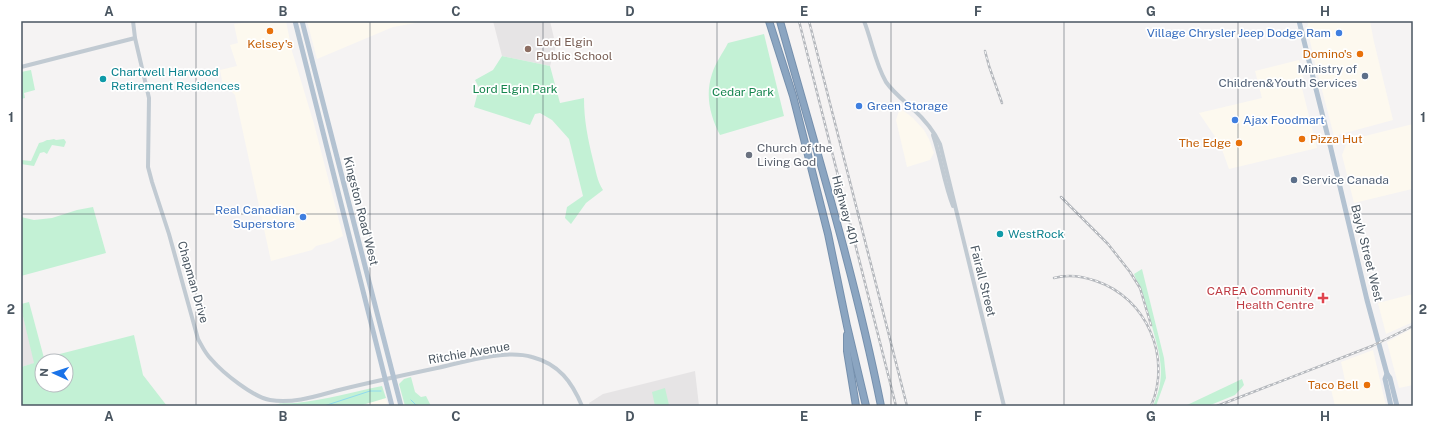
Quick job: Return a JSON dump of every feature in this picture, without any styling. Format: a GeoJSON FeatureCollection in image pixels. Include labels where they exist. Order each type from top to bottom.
{"type":"FeatureCollection","features":[{"type":"Feature","properties":{"kind":"highway","name":"Highway 401"},"geometry":{"type":"LineString","coordinates":[[769,21],[792,96],[828,234],[847,326],[866,406]]}},
{"type":"Feature","properties":{"kind":"highway","name":"Highway 401"},"geometry":{"type":"LineString","coordinates":[[780,21],[835,213],[881,406]]}},
{"type":"Feature","properties":{"kind":"highway"},"geometry":{"type":"LineString","coordinates":[[847,326],[847,351],[856,406]]}},
{"type":"Feature","properties":{"kind":"main road","name":"Kingston Road West"},"geometry":{"type":"LineString","coordinates":[[295,21],[392,406]]}},
{"type":"Feature","properties":{"kind":"main road","name":"Bayly Street West"},"geometry":{"type":"LineString","coordinates":[[1299,21],[1387,374],[1390,378],[1397,406]]}},
{"type":"Feature","properties":{"kind":"main road","name":"Kingston Road West"},"geometry":{"type":"LineString","coordinates":[[303,23],[401,406]]}},
{"type":"Feature","properties":{"kind":"main road","name":"Bayly Street West"},"geometry":{"type":"LineString","coordinates":[[1387,374],[1385,380],[1391,406]]}},
{"type":"Feature","properties":{"kind":"street","name":"Chapman Drive"},"geometry":{"type":"LineString","coordinates":[[133,21],[135,38],[149,98],[148,167],[169,234],[198,339],[211,359],[249,391],[259,397],[286,402],[386,379]]}},
{"type":"Feature","properties":{"kind":"street"},"geometry":{"type":"LineString","coordinates":[[864,21],[878,64],[886,82],[896,94],[922,117],[932,131],[939,153],[946,185],[956,213]]}},
{"type":"Feature","properties":{"kind":"street"},"geometry":{"type":"LineString","coordinates":[[21,67],[135,38]]}},
{"type":"Feature","properties":{"kind":"street","name":"Fairall Street"},"geometry":{"type":"LineString","coordinates":[[932,131],[940,144],[945,161],[956,213],[1004,406]]}},
{"type":"Feature","properties":{"kind":"street","name":"Ritchie Avenue"},"geometry":{"type":"LineString","coordinates":[[386,379],[493,357],[513,354],[524,355],[546,362],[562,373],[570,382],[582,406]]}},
{"type":"Feature","properties":{"kind":"shaded area"},"geometry":{"type":"Polygon","coordinates":[[[258,21],[286,21],[292,51],[314,124],[343,236],[331,242],[316,246],[312,250],[271,261],[235,95],[231,91],[224,90],[220,70],[237,66],[230,45],[238,43],[234,24],[258,21]]]}},
{"type":"Feature","properties":{"kind":"shaded area"},"geometry":{"type":"Polygon","coordinates":[[[307,21],[427,21],[393,27],[317,59],[307,21]]]}},
{"type":"Feature","properties":{"kind":"shaded area","name":"Lord Elgin Public School"},"geometry":{"type":"Polygon","coordinates":[[[493,21],[550,21],[554,38],[557,43],[550,66],[502,56],[493,21]]]}},
{"type":"Feature","properties":{"kind":"shaded area"},"geometry":{"type":"Polygon","coordinates":[[[1309,21],[1370,21],[1393,120],[1334,136],[1307,27],[1309,21]]]}},
{"type":"Feature","properties":{"kind":"shaded area"},"geometry":{"type":"Polygon","coordinates":[[[1299,60],[1306,87],[1302,88],[1317,148],[1229,169],[1220,144],[1199,113],[1262,98],[1255,71],[1299,60]]]}},
{"type":"Feature","properties":{"kind":"shaded area"},"geometry":{"type":"Polygon","coordinates":[[[900,108],[913,118],[924,130],[934,153],[930,160],[907,167],[896,120],[900,108]]]}},
{"type":"Feature","properties":{"kind":"shaded area"},"geometry":{"type":"Polygon","coordinates":[[[1413,124],[1412,189],[1354,203],[1342,155],[1347,142],[1357,138],[1413,124]]]}},
{"type":"Feature","properties":{"kind":"shaded area"},"geometry":{"type":"Polygon","coordinates":[[[1413,294],[1413,322],[1386,334],[1378,303],[1413,294]]]}},
{"type":"Feature","properties":{"kind":"shaded area"},"geometry":{"type":"Polygon","coordinates":[[[21,308],[34,363],[21,367],[21,308]]]}},
{"type":"Feature","properties":{"kind":"shaded area"},"geometry":{"type":"Polygon","coordinates":[[[1413,328],[1413,385],[1399,388],[1387,342],[1413,328]]]}},
{"type":"Feature","properties":{"kind":"shaded area"},"geometry":{"type":"Polygon","coordinates":[[[1373,350],[1386,406],[1335,406],[1331,389],[1346,385],[1341,362],[1373,350]]]}},
{"type":"Feature","properties":{"kind":"shaded area"},"geometry":{"type":"Polygon","coordinates":[[[695,371],[699,406],[590,406],[589,403],[603,394],[695,371]]]}},
{"type":"Feature","properties":{"kind":"shaded area"},"geometry":{"type":"Polygon","coordinates":[[[386,398],[388,406],[359,406],[386,398]]]}},
{"type":"Feature","properties":{"kind":"green space","name":"Cedar Park"},"geometry":{"type":"Polygon","coordinates":[[[764,34],[784,116],[720,135],[711,113],[709,98],[710,82],[715,66],[728,43],[764,34]]]}},
{"type":"Feature","properties":{"kind":"green space","name":"Lord Elgin Park"},"geometry":{"type":"Polygon","coordinates":[[[502,56],[550,66],[560,103],[584,98],[589,145],[599,183],[603,190],[586,203],[571,224],[565,218],[567,207],[583,196],[569,139],[552,120],[540,113],[535,114],[530,125],[474,107],[479,88],[475,80],[493,70],[502,56]]]}},
{"type":"Feature","properties":{"kind":"green space"},"geometry":{"type":"Polygon","coordinates":[[[31,70],[35,90],[24,93],[25,98],[21,99],[21,72],[31,70]]]}},
{"type":"Feature","properties":{"kind":"green space"},"geometry":{"type":"Polygon","coordinates":[[[54,139],[64,139],[66,142],[64,147],[52,145],[47,154],[44,152],[40,153],[34,166],[21,164],[21,160],[31,161],[39,143],[54,139]]]}},
{"type":"Feature","properties":{"kind":"green space"},"geometry":{"type":"Polygon","coordinates":[[[93,207],[106,253],[21,276],[21,217],[34,220],[52,218],[77,210],[93,207]]]}},
{"type":"Feature","properties":{"kind":"green space"},"geometry":{"type":"Polygon","coordinates":[[[1142,269],[1164,358],[1166,378],[1156,406],[1153,406],[1160,386],[1161,368],[1151,323],[1134,274],[1142,269]]]}},
{"type":"Feature","properties":{"kind":"green space"},"geometry":{"type":"Polygon","coordinates":[[[29,302],[43,353],[34,353],[34,363],[21,304],[29,302]]]}},
{"type":"Feature","properties":{"kind":"green space"},"geometry":{"type":"Polygon","coordinates":[[[134,335],[143,375],[167,406],[21,406],[21,367],[34,363],[34,393],[74,393],[74,353],[64,353],[134,335]]]}},
{"type":"Feature","properties":{"kind":"green space"},"geometry":{"type":"Polygon","coordinates":[[[411,377],[415,392],[421,397],[426,396],[431,406],[405,406],[399,384],[404,379],[411,377]]]}},
{"type":"Feature","properties":{"kind":"green space"},"geometry":{"type":"Polygon","coordinates":[[[1242,379],[1244,385],[1235,395],[1208,406],[1185,406],[1242,379]]]}},
{"type":"Feature","properties":{"kind":"green space"},"geometry":{"type":"Polygon","coordinates":[[[382,386],[386,398],[359,406],[274,406],[317,400],[382,386]]]}},
{"type":"Feature","properties":{"kind":"green space"},"geometry":{"type":"Polygon","coordinates":[[[665,388],[669,405],[655,406],[652,392],[665,388]]]}},
{"type":"Feature","properties":{"kind":"waterway"},"geometry":{"type":"LineString","coordinates":[[324,406],[370,391],[381,391]]}},
{"type":"Feature","properties":{"kind":"waterway"},"geometry":{"type":"LineString","coordinates":[[411,400],[416,405],[420,406]]}},
{"type":"Feature","properties":{"kind":"railway"},"geometry":{"type":"LineString","coordinates":[[799,21],[896,406]]}},
{"type":"Feature","properties":{"kind":"railway"},"geometry":{"type":"LineString","coordinates":[[809,21],[907,406]]}},
{"type":"Feature","properties":{"kind":"railway"},"geometry":{"type":"LineString","coordinates":[[985,51],[1002,103]]}},
{"type":"Feature","properties":{"kind":"railway"},"geometry":{"type":"LineString","coordinates":[[1061,197],[1108,244],[1130,272],[1140,288],[1151,325]]}},
{"type":"Feature","properties":{"kind":"railway"},"geometry":{"type":"LineString","coordinates":[[1054,278],[1075,276],[1096,281],[1114,289],[1129,301],[1141,315],[1150,332],[1156,350],[1158,369],[1157,388],[1151,406]]}},
{"type":"Feature","properties":{"kind":"railway"},"geometry":{"type":"LineString","coordinates":[[1217,406],[1372,346],[1413,326]]}},
{"type":"Feature","properties":{"kind":"place","name":"Kelsey's"},"geometry":{"type":"Point","coordinates":[270,31]}},
{"type":"Feature","properties":{"kind":"place","name":"Village Chrysler Jeep Dodge Ram"},"geometry":{"type":"Point","coordinates":[1339,33]}},
{"type":"Feature","properties":{"kind":"place","name":"Lord Elgin Public School"},"geometry":{"type":"Point","coordinates":[528,49]}},
{"type":"Feature","properties":{"kind":"place","name":"Domino's"},"geometry":{"type":"Point","coordinates":[1360,54]}},
{"type":"Feature","properties":{"kind":"place","name":"Ministry of Children&Youth Services"},"geometry":{"type":"Point","coordinates":[1365,76]}},
{"type":"Feature","properties":{"kind":"place","name":"Chartwell Harwood Retirement Residences"},"geometry":{"type":"Point","coordinates":[103,79]}},
{"type":"Feature","properties":{"kind":"place","name":"Green Storage"},"geometry":{"type":"Point","coordinates":[859,106]}},
{"type":"Feature","properties":{"kind":"place","name":"Ajax Foodmart"},"geometry":{"type":"Point","coordinates":[1235,120]}},
{"type":"Feature","properties":{"kind":"place","name":"Pizza Hut"},"geometry":{"type":"Point","coordinates":[1302,139]}},
{"type":"Feature","properties":{"kind":"place","name":"The Edge"},"geometry":{"type":"Point","coordinates":[1239,143]}},
{"type":"Feature","properties":{"kind":"place","name":"Church of the Living God"},"geometry":{"type":"Point","coordinates":[749,155]}},
{"type":"Feature","properties":{"kind":"place","name":"Service Canada"},"geometry":{"type":"Point","coordinates":[1294,180]}},
{"type":"Feature","properties":{"kind":"place","name":"Real Canadian Superstore"},"geometry":{"type":"Point","coordinates":[303,217]}},
{"type":"Feature","properties":{"kind":"place","name":"WestRock"},"geometry":{"type":"Point","coordinates":[1000,234]}},
{"type":"Feature","properties":{"kind":"place","name":"CAREA Community Health Centre"},"geometry":{"type":"Point","coordinates":[1323,298]}},
{"type":"Feature","properties":{"kind":"place","name":"Taco Bell"},"geometry":{"type":"Point","coordinates":[1367,385]}}]}
